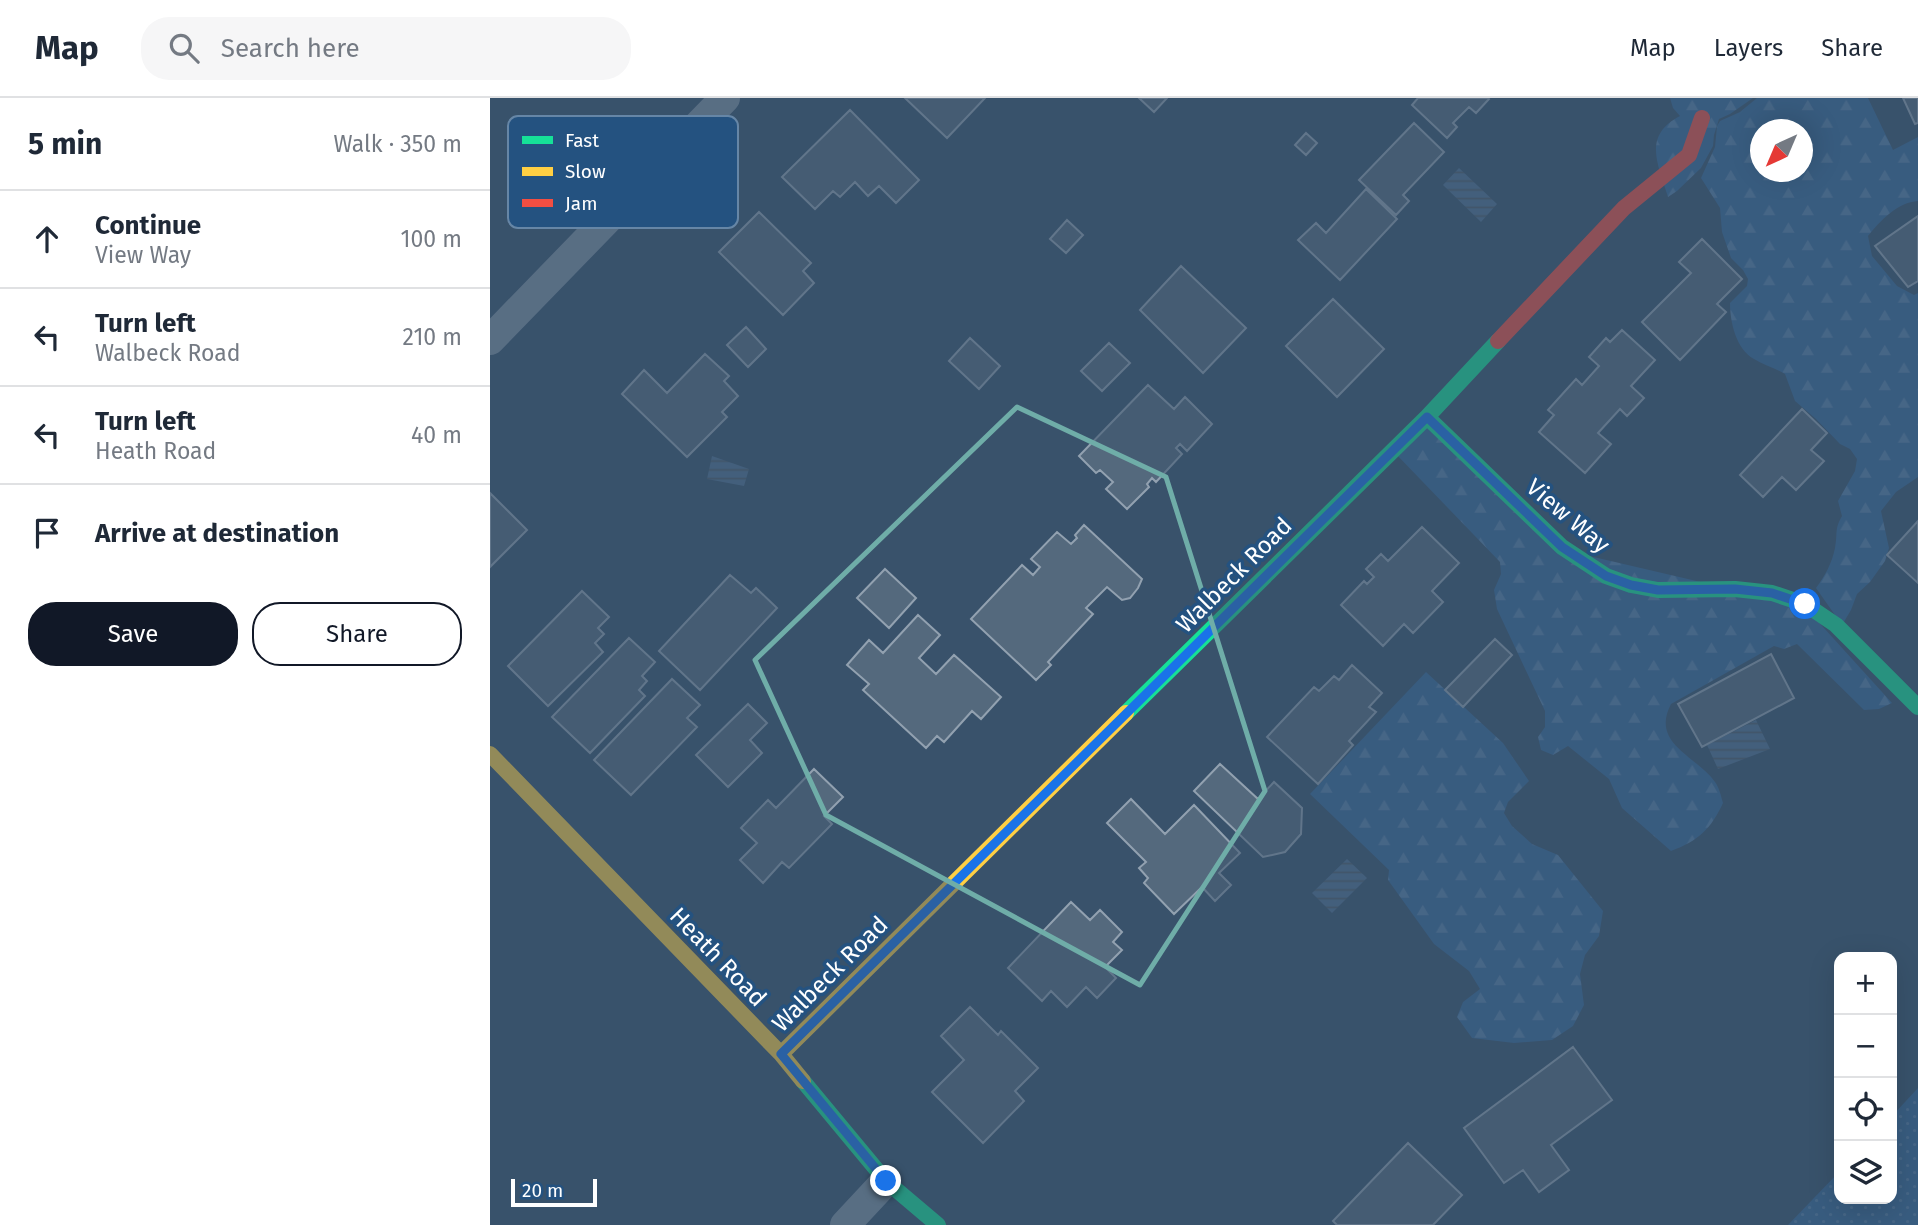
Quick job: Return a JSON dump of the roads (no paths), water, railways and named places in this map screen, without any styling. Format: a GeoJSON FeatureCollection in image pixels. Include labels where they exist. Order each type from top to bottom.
{"type":"FeatureCollection","features":[{"type":"Feature","properties":{"kind":"street"},"geometry":{"type":"LineString","coordinates":[[708,116],[725,98]]}},
{"type":"Feature","properties":{"kind":"street","name":"Walbeck Road"},"geometry":{"type":"LineString","coordinates":[[781,1054],[1427,417],[1624,208],[1689,155],[1702,118]]}},
{"type":"Feature","properties":{"kind":"street"},"geometry":{"type":"LineString","coordinates":[[490,340],[599,228]]}},
{"type":"Feature","properties":{"kind":"street","name":"View Way"},"geometry":{"type":"LineString","coordinates":[[1427,417],[1562,547],[1606,576],[1631,585],[1658,590],[1735,589],[1772,593],[1805,604],[1836,625],[1918,707]]}},
{"type":"Feature","properties":{"kind":"street","name":"Heath Road"},"geometry":{"type":"LineString","coordinates":[[490,754],[781,1054],[886,1181],[937,1225]]}},
{"type":"Feature","properties":{"kind":"street"},"geometry":{"type":"LineString","coordinates":[[845,1225],[886,1181]]}}]}
